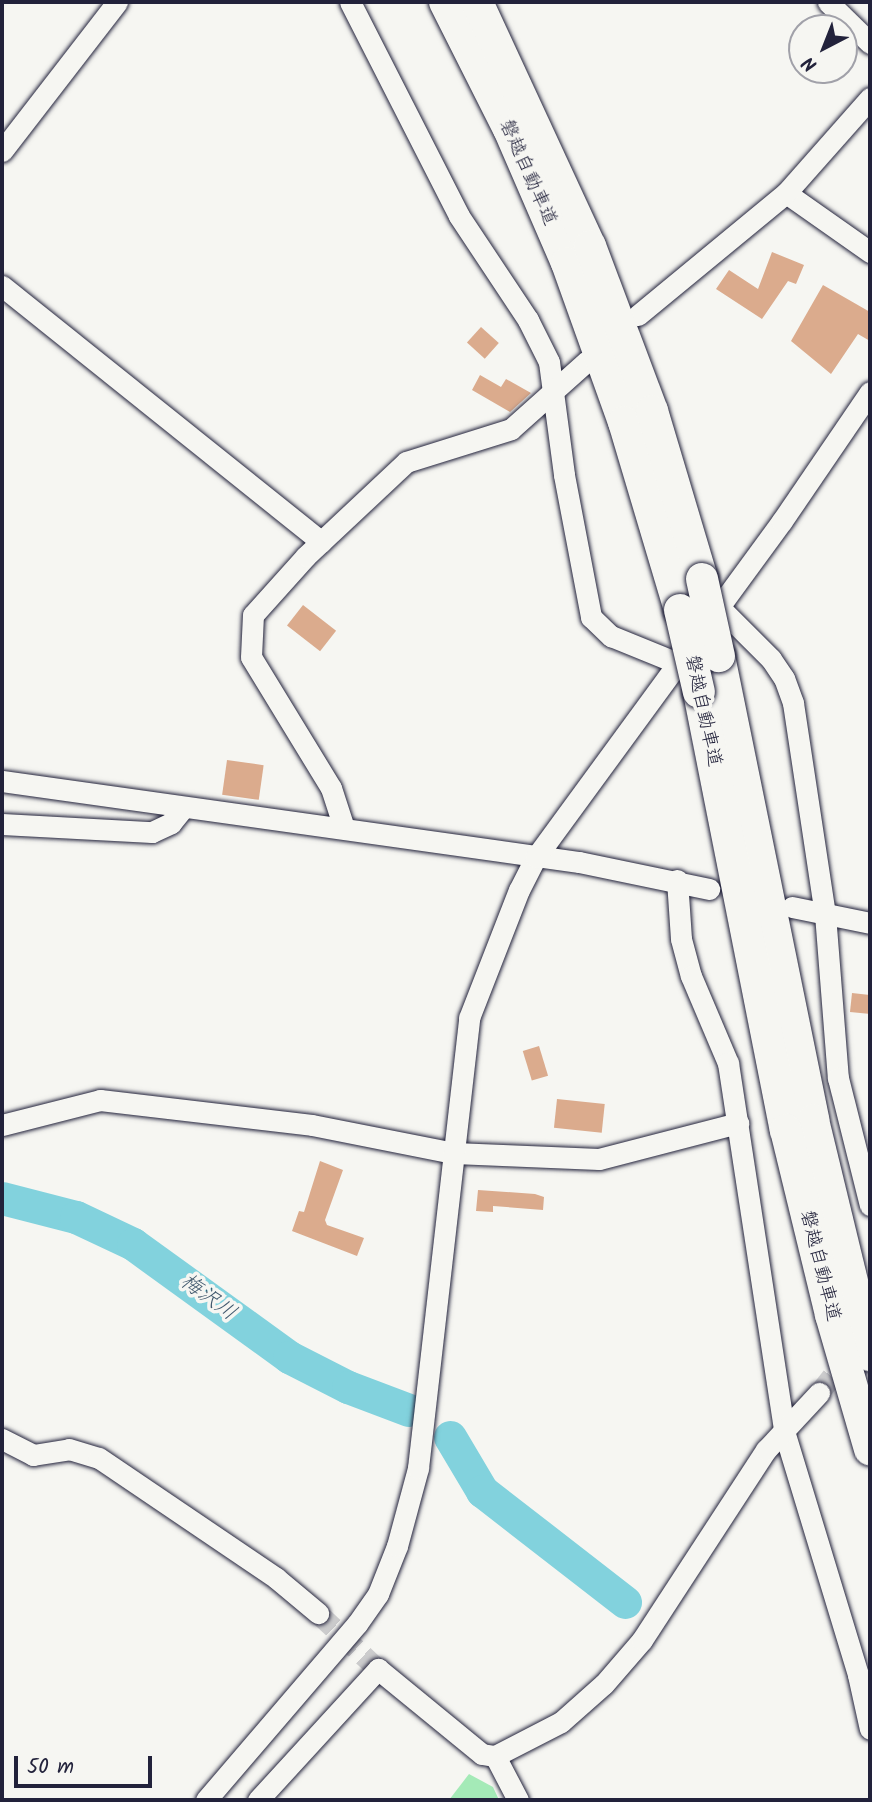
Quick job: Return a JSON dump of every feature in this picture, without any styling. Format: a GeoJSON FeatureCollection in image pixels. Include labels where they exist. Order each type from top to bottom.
{"type":"FeatureCollection","features":[{"type":"Feature","properties":{"kind":"highway","name":"磐越自動車道"},"geometry":{"type":"LineString","coordinates":[[444,2],[509,129],[567,263],[628,434],[680,610],[699,692],[786,1130],[831,1315],[870,1449]]}},
{"type":"Feature","properties":{"kind":"highway","name":"磐越自動車道"},"geometry":{"type":"LineString","coordinates":[[477,2],[595,258],[652,411],[702,579],[813,1120],[870,1355]]}},
{"type":"Feature","properties":{"kind":"street"},"geometry":{"type":"LineString","coordinates":[[2,150],[117,2]]}},
{"type":"Feature","properties":{"kind":"street"},"geometry":{"type":"LineString","coordinates":[[350,2],[459,216],[541,345],[554,389],[564,475],[591,617],[611,636],[677,663]]}},
{"type":"Feature","properties":{"kind":"street"},"geometry":{"type":"LineString","coordinates":[[828,2],[870,43]]}},
{"type":"Feature","properties":{"kind":"street"},"geometry":{"type":"LineString","coordinates":[[638,315],[786,193],[870,98]]}},
{"type":"Feature","properties":{"kind":"street"},"geometry":{"type":"LineString","coordinates":[[786,193],[870,252]]}},
{"type":"Feature","properties":{"kind":"street"},"geometry":{"type":"LineString","coordinates":[[2,286],[321,542]]}},
{"type":"Feature","properties":{"kind":"street"},"geometry":{"type":"LineString","coordinates":[[344,828],[334,795],[251,657],[249,623],[261,601],[406,462],[511,429],[587,361]]}},
{"type":"Feature","properties":{"kind":"street"},"geometry":{"type":"LineString","coordinates":[[206,1800],[357,1624],[387,1575],[418,1468],[469,1018],[491,952],[536,857],[870,392]]}},
{"type":"Feature","properties":{"kind":"street"},"geometry":{"type":"LineString","coordinates":[[718,606],[784,678],[802,755],[825,914],[838,1078],[870,1205]]}},
{"type":"Feature","properties":{"kind":"street"},"geometry":{"type":"LineString","coordinates":[[2,781],[536,857],[677,880],[709,889]]}},
{"type":"Feature","properties":{"kind":"street"},"geometry":{"type":"LineString","coordinates":[[2,824],[152,832],[171,823],[183,808]]}},
{"type":"Feature","properties":{"kind":"street"},"geometry":{"type":"LineString","coordinates":[[677,880],[681,939],[727,1063],[784,1431],[858,1675],[870,1729]]}},
{"type":"Feature","properties":{"kind":"street"},"geometry":{"type":"LineString","coordinates":[[792,907],[870,923]]}},
{"type":"Feature","properties":{"kind":"street"},"geometry":{"type":"LineString","coordinates":[[2,1125],[100,1100],[312,1125],[454,1153],[599,1159],[738,1123]]}},
{"type":"Feature","properties":{"kind":"street"},"geometry":{"type":"LineString","coordinates":[[258,1800],[378,1669],[476,1750],[495,1756],[561,1722],[604,1684],[642,1640],[766,1450],[819,1393]]}},
{"type":"Feature","properties":{"kind":"street"},"geometry":{"type":"LineString","coordinates":[[2,1439],[33,1455],[69,1448],[99,1458],[276,1578],[318,1613]]}},
{"type":"Feature","properties":{"kind":"street"},"geometry":{"type":"LineString","coordinates":[[495,1756],[518,1800]]}},
{"type":"Feature","properties":{"kind":"green space"},"geometry":{"type":"Polygon","coordinates":[[[469,1774],[493,1787],[499,1800],[449,1800],[469,1774]]]}},
{"type":"Feature","properties":{"kind":"building"},"geometry":{"type":"Polygon","coordinates":[[[772,252],[804,265],[796,284],[788,281],[762,319],[716,289],[729,270],[758,289],[772,252]]]}},
{"type":"Feature","properties":{"kind":"building"},"geometry":{"type":"Polygon","coordinates":[[[823,285],[870,312],[870,341],[858,334],[831,374],[791,341],[823,285]]]}},
{"type":"Feature","properties":{"kind":"building"},"geometry":{"type":"Polygon","coordinates":[[[481,327],[499,343],[485,359],[467,343],[481,327]]]}},
{"type":"Feature","properties":{"kind":"building"},"geometry":{"type":"Polygon","coordinates":[[[480,375],[501,387],[506,379],[531,393],[510,412],[472,390],[480,375]]]}},
{"type":"Feature","properties":{"kind":"building"},"geometry":{"type":"Polygon","coordinates":[[[303,605],[336,631],[320,651],[287,625],[303,605]]]}},
{"type":"Feature","properties":{"kind":"building"},"geometry":{"type":"Polygon","coordinates":[[[227,760],[264,765],[259,800],[222,795],[227,760]]]}},
{"type":"Feature","properties":{"kind":"building"},"geometry":{"type":"Polygon","coordinates":[[[852,993],[870,995],[868,1014],[850,1012],[852,993]]]}},
{"type":"Feature","properties":{"kind":"building"},"geometry":{"type":"Polygon","coordinates":[[[539,1046],[548,1076],[532,1081],[523,1051],[539,1046]]]}},
{"type":"Feature","properties":{"kind":"building"},"geometry":{"type":"Polygon","coordinates":[[[557,1099],[605,1104],[602,1133],[554,1128],[557,1099]]]}},
{"type":"Feature","properties":{"kind":"building"},"geometry":{"type":"Polygon","coordinates":[[[320,1161],[343,1170],[325,1220],[327,1225],[364,1238],[357,1256],[292,1231],[299,1211],[304,1212],[320,1161]]]}},
{"type":"Feature","properties":{"kind":"building"},"geometry":{"type":"Polygon","coordinates":[[[478,1190],[535,1194],[544,1197],[543,1210],[493,1206],[493,1212],[476,1211],[478,1190]]]}},
{"type":"Feature","properties":{"kind":"waterway","name":"梅沢川"},"geometry":{"type":"LineString","coordinates":[[2,1198],[76,1217],[133,1244],[289,1357],[348,1387],[409,1410]]}},
{"type":"Feature","properties":{"kind":"waterway","name":"梅沢川"},"geometry":{"type":"LineString","coordinates":[[450,1437],[482,1491],[625,1602]]}},
{"type":"Feature","properties":{"kind":"tunnel"},"geometry":{"type":"LineString","coordinates":[[819,1393],[849,1355]]}},
{"type":"Feature","properties":{"kind":"tunnel"},"geometry":{"type":"LineString","coordinates":[[318,1613],[378,1669]]}}]}
